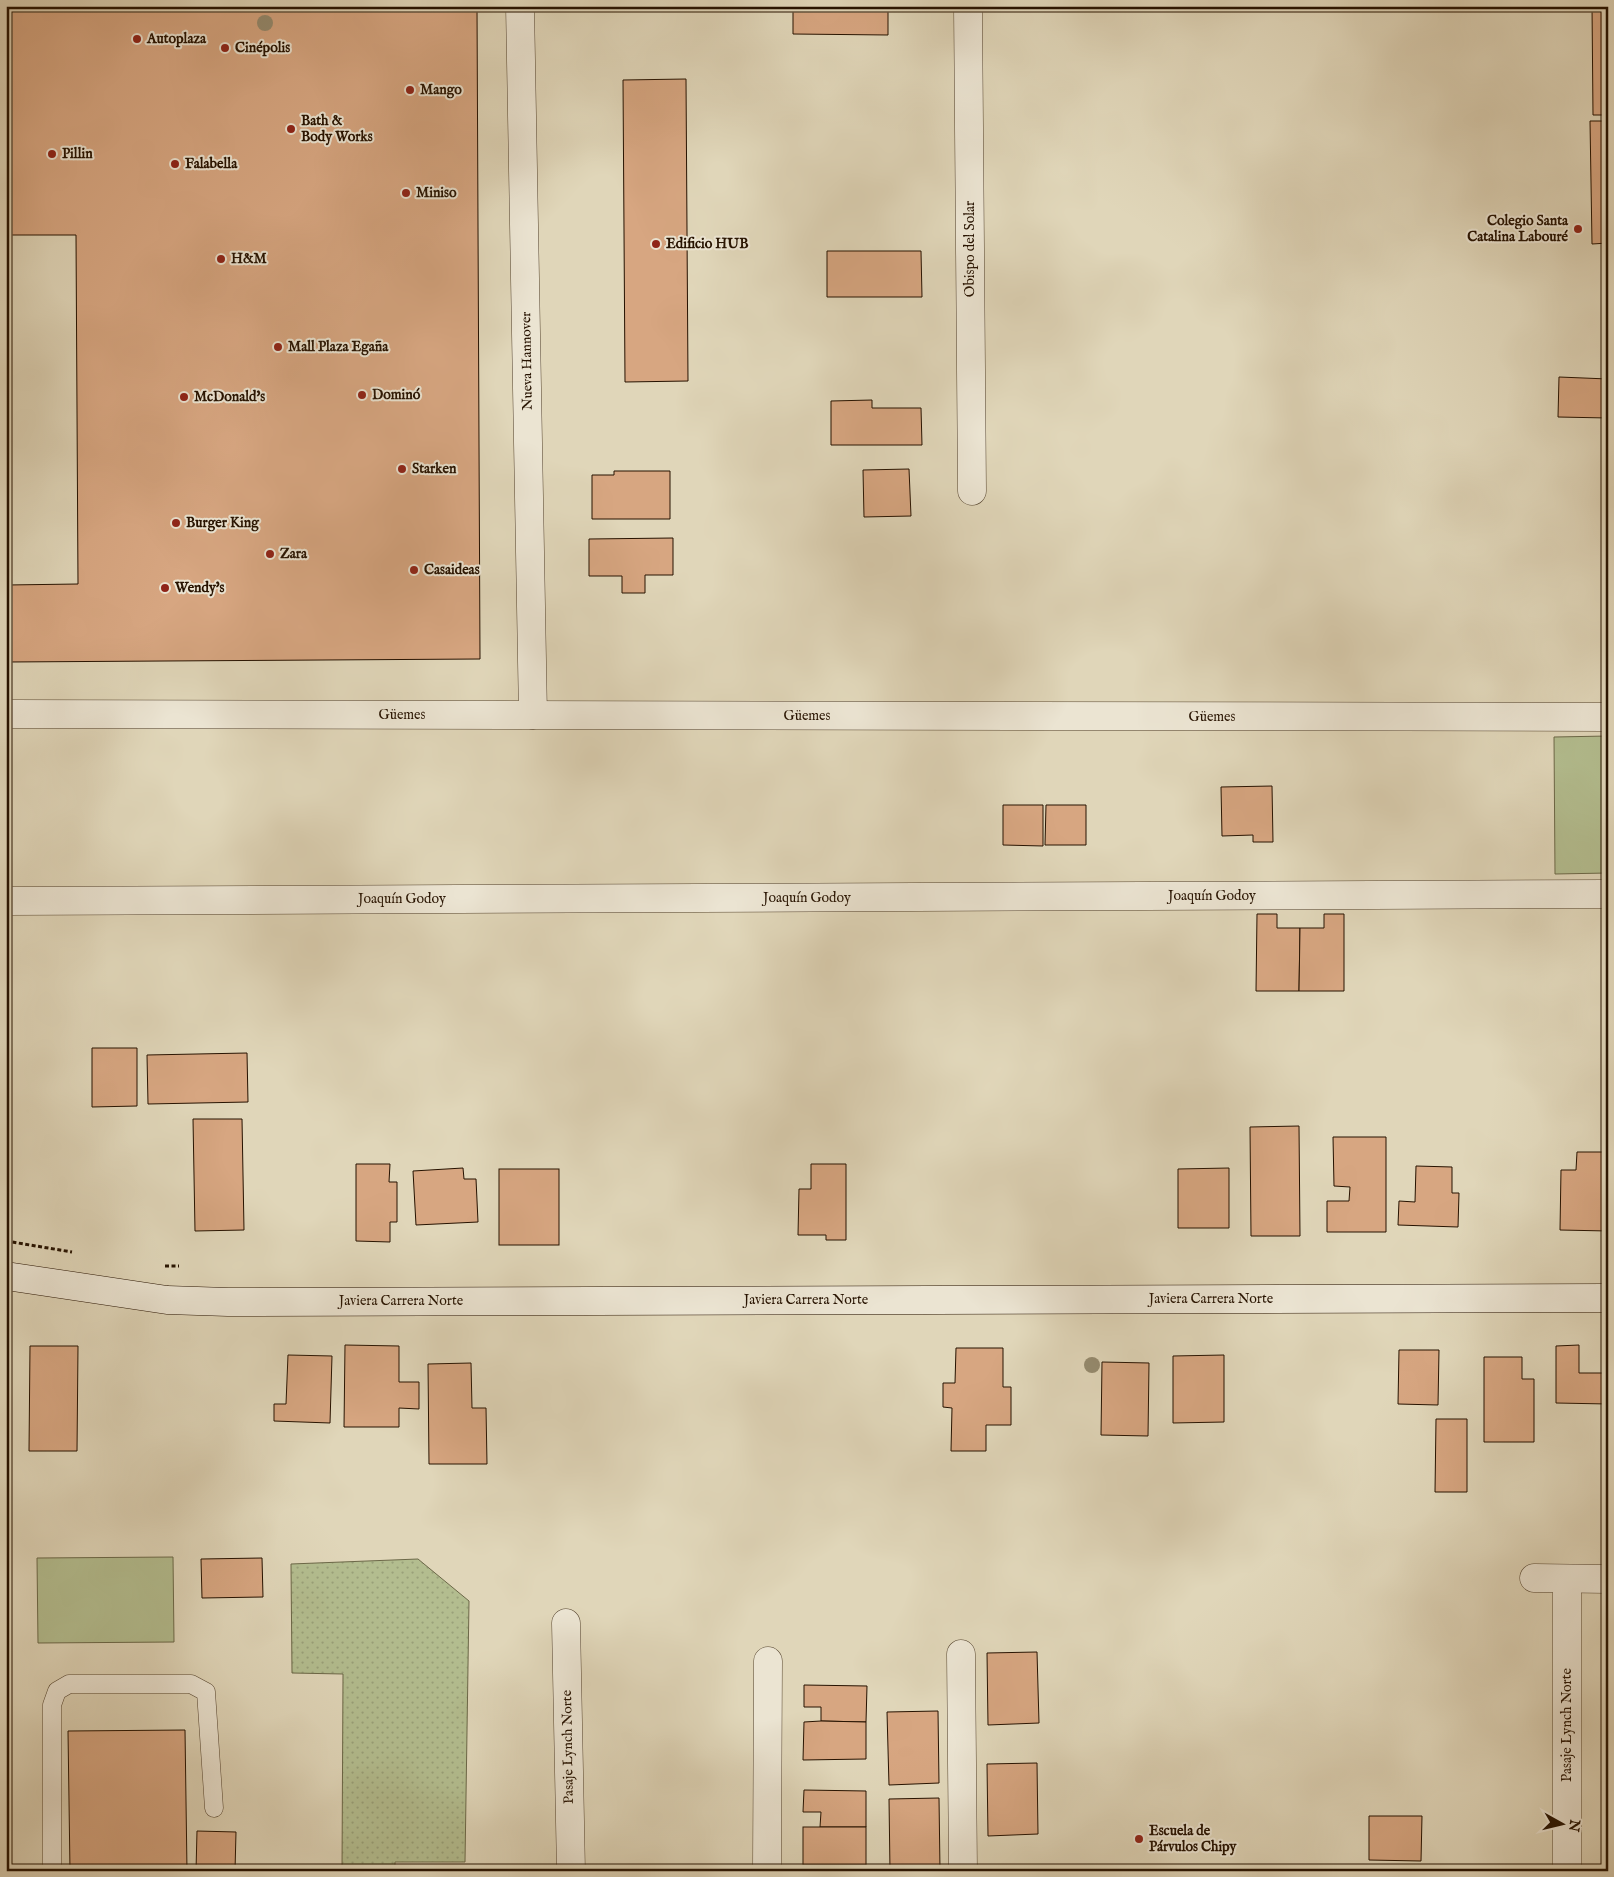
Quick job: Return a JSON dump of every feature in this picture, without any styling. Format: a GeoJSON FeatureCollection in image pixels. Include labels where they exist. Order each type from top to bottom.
{"type":"FeatureCollection","features":[{"type":"Feature","properties":{"kind":"street","name":"Nueva Hannover"},"geometry":{"type":"LineString","coordinates":[[520,6],[533,715]]}},
{"type":"Feature","properties":{"kind":"street","name":"Obispo del Solar"},"geometry":{"type":"LineString","coordinates":[[968,6],[972,491]]}},
{"type":"Feature","properties":{"kind":"street","name":"Güemes"},"geometry":{"type":"LineString","coordinates":[[6,714],[1608,717]]}},
{"type":"Feature","properties":{"kind":"street","name":"Joaquín Godoy"},"geometry":{"type":"LineString","coordinates":[[6,901],[1608,894]]}},
{"type":"Feature","properties":{"kind":"street","name":"Javiera Carrera Norte"},"geometry":{"type":"LineString","coordinates":[[6,1276],[167,1300],[228,1302],[1608,1298]]}},
{"type":"Feature","properties":{"kind":"street"},"geometry":{"type":"LineString","coordinates":[[1534,1578],[1608,1579]]}},
{"type":"Feature","properties":{"kind":"street","name":"Pasaje Lynch Norte"},"geometry":{"type":"LineString","coordinates":[[1567,1579],[1567,1871]]}},
{"type":"Feature","properties":{"kind":"street","name":"Pasaje Lynch Norte"},"geometry":{"type":"LineString","coordinates":[[566,1623],[571,1871]]}},
{"type":"Feature","properties":{"kind":"street"},"geometry":{"type":"LineString","coordinates":[[961,1654],[963,1871]]}},
{"type":"Feature","properties":{"kind":"street"},"geometry":{"type":"LineString","coordinates":[[767,1871],[768,1661]]}},
{"type":"Feature","properties":{"kind":"lane"},"geometry":{"type":"LineString","coordinates":[[52,1871],[52,1705],[57,1691],[69,1684],[191,1684],[206,1692],[214,1808]]}},
{"type":"Feature","properties":{"kind":"path"},"geometry":{"type":"LineString","coordinates":[[6,1240],[75,1252]]}},
{"type":"Feature","properties":{"kind":"path"},"geometry":{"type":"LineString","coordinates":[[164,1266],[183,1267]]}},
{"type":"Feature","properties":{"kind":"green space"},"geometry":{"type":"Polygon","coordinates":[[[1608,736],[1608,873],[1555,874],[1554,737],[1608,736]]]}},
{"type":"Feature","properties":{"kind":"green space"},"geometry":{"type":"Polygon","coordinates":[[[173,1557],[174,1642],[38,1643],[37,1558],[173,1557]]]}},
{"type":"Feature","properties":{"kind":"green space"},"geometry":{"type":"Polygon","coordinates":[[[418,1559],[469,1601],[465,1862],[395,1862],[395,1871],[342,1871],[343,1674],[292,1673],[291,1564],[418,1559]]]}},
{"type":"Feature","properties":{"kind":"building","name":"Mall Plaza Egaña"},"geometry":{"type":"Polygon","coordinates":[[[6,6],[477,6],[480,659],[7,662],[7,585],[78,584],[76,235],[6,235],[6,6]]]}},
{"type":"Feature","properties":{"kind":"building"},"geometry":{"type":"Polygon","coordinates":[[[793,6],[888,6],[888,35],[793,34],[793,6]]]}},
{"type":"Feature","properties":{"kind":"building"},"geometry":{"type":"Polygon","coordinates":[[[1592,6],[1608,6],[1608,115],[1593,115],[1592,6]]]}},
{"type":"Feature","properties":{"kind":"building","name":"Edificio HUB"},"geometry":{"type":"Polygon","coordinates":[[[686,79],[688,381],[625,382],[623,80],[686,79]]]}},
{"type":"Feature","properties":{"kind":"building"},"geometry":{"type":"Polygon","coordinates":[[[1590,121],[1608,121],[1608,243],[1592,244],[1590,121]]]}},
{"type":"Feature","properties":{"kind":"building"},"geometry":{"type":"Polygon","coordinates":[[[827,251],[921,251],[922,297],[827,297],[827,251]]]}},
{"type":"Feature","properties":{"kind":"building"},"geometry":{"type":"Polygon","coordinates":[[[1559,377],[1608,379],[1608,418],[1558,417],[1559,377]]]}},
{"type":"Feature","properties":{"kind":"building"},"geometry":{"type":"Polygon","coordinates":[[[872,400],[872,408],[921,408],[922,445],[831,445],[831,401],[872,400]]]}},
{"type":"Feature","properties":{"kind":"building"},"geometry":{"type":"Polygon","coordinates":[[[909,469],[911,516],[864,517],[863,470],[909,469]]]}},
{"type":"Feature","properties":{"kind":"building"},"geometry":{"type":"Polygon","coordinates":[[[614,471],[670,471],[670,519],[592,519],[592,475],[614,475],[614,471]]]}},
{"type":"Feature","properties":{"kind":"building"},"geometry":{"type":"Polygon","coordinates":[[[673,538],[673,575],[645,575],[645,593],[622,593],[622,576],[589,576],[589,539],[673,538]]]}},
{"type":"Feature","properties":{"kind":"building"},"geometry":{"type":"Polygon","coordinates":[[[1272,786],[1273,842],[1253,842],[1253,835],[1222,836],[1221,787],[1272,786]]]}},
{"type":"Feature","properties":{"kind":"building"},"geometry":{"type":"Polygon","coordinates":[[[1003,805],[1043,805],[1043,846],[1003,845],[1003,805]]]}},
{"type":"Feature","properties":{"kind":"building"},"geometry":{"type":"Polygon","coordinates":[[[1046,805],[1086,805],[1086,845],[1045,845],[1046,805]]]}},
{"type":"Feature","properties":{"kind":"building"},"geometry":{"type":"Polygon","coordinates":[[[1257,914],[1277,914],[1277,928],[1300,928],[1299,991],[1256,991],[1257,914]]]}},
{"type":"Feature","properties":{"kind":"building"},"geometry":{"type":"Polygon","coordinates":[[[1324,914],[1344,914],[1344,991],[1299,991],[1300,928],[1324,928],[1324,914]]]}},
{"type":"Feature","properties":{"kind":"building"},"geometry":{"type":"Polygon","coordinates":[[[92,1048],[137,1048],[137,1106],[92,1107],[92,1048]]]}},
{"type":"Feature","properties":{"kind":"building"},"geometry":{"type":"Polygon","coordinates":[[[247,1053],[248,1102],[148,1104],[147,1055],[247,1053]]]}},
{"type":"Feature","properties":{"kind":"building"},"geometry":{"type":"Polygon","coordinates":[[[193,1119],[242,1119],[244,1230],[195,1231],[193,1119]]]}},
{"type":"Feature","properties":{"kind":"building"},"geometry":{"type":"Polygon","coordinates":[[[1299,1126],[1300,1236],[1251,1236],[1250,1127],[1299,1126]]]}},
{"type":"Feature","properties":{"kind":"building"},"geometry":{"type":"Polygon","coordinates":[[[1333,1137],[1386,1137],[1386,1232],[1327,1232],[1327,1201],[1349,1201],[1350,1187],[1334,1186],[1333,1137]]]}},
{"type":"Feature","properties":{"kind":"building"},"geometry":{"type":"Polygon","coordinates":[[[1577,1152],[1608,1152],[1608,1231],[1560,1230],[1561,1170],[1576,1170],[1577,1152]]]}},
{"type":"Feature","properties":{"kind":"building"},"geometry":{"type":"Polygon","coordinates":[[[356,1164],[390,1164],[389,1182],[397,1182],[397,1222],[390,1222],[390,1242],[356,1241],[356,1164]]]}},
{"type":"Feature","properties":{"kind":"building"},"geometry":{"type":"Polygon","coordinates":[[[811,1164],[846,1164],[846,1240],[826,1240],[826,1235],[798,1235],[799,1189],[811,1189],[811,1164]]]}},
{"type":"Feature","properties":{"kind":"building"},"geometry":{"type":"Polygon","coordinates":[[[1416,1166],[1452,1167],[1452,1193],[1459,1193],[1458,1227],[1398,1225],[1399,1201],[1415,1202],[1416,1166]]]}},
{"type":"Feature","properties":{"kind":"building"},"geometry":{"type":"Polygon","coordinates":[[[463,1168],[464,1179],[476,1179],[478,1222],[416,1225],[413,1171],[463,1168]]]}},
{"type":"Feature","properties":{"kind":"building"},"geometry":{"type":"Polygon","coordinates":[[[1229,1168],[1229,1228],[1178,1228],[1178,1169],[1229,1168]]]}},
{"type":"Feature","properties":{"kind":"building"},"geometry":{"type":"Polygon","coordinates":[[[499,1169],[559,1169],[559,1245],[499,1245],[499,1169]]]}},
{"type":"Feature","properties":{"kind":"building"},"geometry":{"type":"Polygon","coordinates":[[[345,1345],[399,1346],[399,1382],[419,1382],[419,1409],[399,1408],[399,1427],[344,1427],[345,1345]]]}},
{"type":"Feature","properties":{"kind":"building"},"geometry":{"type":"Polygon","coordinates":[[[1579,1345],[1579,1373],[1608,1373],[1608,1404],[1556,1403],[1556,1346],[1579,1345]]]}},
{"type":"Feature","properties":{"kind":"building"},"geometry":{"type":"Polygon","coordinates":[[[30,1346],[78,1346],[77,1451],[29,1451],[30,1346]]]}},
{"type":"Feature","properties":{"kind":"building"},"geometry":{"type":"Polygon","coordinates":[[[956,1348],[1003,1348],[1003,1387],[1011,1387],[1011,1425],[986,1425],[986,1451],[951,1451],[952,1408],[943,1407],[943,1383],[955,1383],[956,1348]]]}},
{"type":"Feature","properties":{"kind":"building"},"geometry":{"type":"Polygon","coordinates":[[[1399,1350],[1439,1350],[1438,1405],[1398,1404],[1399,1350]]]}},
{"type":"Feature","properties":{"kind":"building"},"geometry":{"type":"Polygon","coordinates":[[[288,1355],[332,1356],[330,1423],[274,1421],[274,1404],[286,1404],[288,1355]]]}},
{"type":"Feature","properties":{"kind":"building"},"geometry":{"type":"Polygon","coordinates":[[[1224,1355],[1224,1422],[1173,1423],[1173,1356],[1224,1355]]]}},
{"type":"Feature","properties":{"kind":"building"},"geometry":{"type":"Polygon","coordinates":[[[1484,1357],[1522,1357],[1522,1379],[1534,1379],[1534,1442],[1484,1442],[1484,1357]]]}},
{"type":"Feature","properties":{"kind":"building"},"geometry":{"type":"Polygon","coordinates":[[[1102,1362],[1149,1363],[1148,1436],[1101,1435],[1102,1362]]]}},
{"type":"Feature","properties":{"kind":"building"},"geometry":{"type":"Polygon","coordinates":[[[471,1363],[472,1408],[486,1408],[487,1464],[429,1464],[428,1364],[471,1363]]]}},
{"type":"Feature","properties":{"kind":"building"},"geometry":{"type":"Polygon","coordinates":[[[1436,1419],[1467,1419],[1467,1492],[1435,1492],[1436,1419]]]}},
{"type":"Feature","properties":{"kind":"building"},"geometry":{"type":"Polygon","coordinates":[[[262,1558],[263,1597],[202,1598],[201,1559],[262,1558]]]}},
{"type":"Feature","properties":{"kind":"building"},"geometry":{"type":"Polygon","coordinates":[[[1037,1652],[1039,1723],[988,1725],[987,1653],[1037,1652]]]}},
{"type":"Feature","properties":{"kind":"building"},"geometry":{"type":"Polygon","coordinates":[[[804,1685],[867,1686],[866,1722],[821,1721],[821,1707],[804,1707],[804,1685]]]}},
{"type":"Feature","properties":{"kind":"building"},"geometry":{"type":"Polygon","coordinates":[[[938,1711],[939,1783],[889,1785],[887,1712],[938,1711]]]}},
{"type":"Feature","properties":{"kind":"building"},"geometry":{"type":"Polygon","coordinates":[[[804,1722],[866,1722],[866,1759],[803,1760],[804,1722]]]}},
{"type":"Feature","properties":{"kind":"building"},"geometry":{"type":"Polygon","coordinates":[[[185,1730],[187,1871],[70,1871],[68,1731],[185,1730]]]}},
{"type":"Feature","properties":{"kind":"building"},"geometry":{"type":"Polygon","coordinates":[[[1037,1763],[1038,1834],[988,1836],[987,1764],[1037,1763]]]}},
{"type":"Feature","properties":{"kind":"building"},"geometry":{"type":"Polygon","coordinates":[[[804,1790],[866,1791],[866,1827],[820,1827],[821,1812],[803,1812],[804,1790]]]}},
{"type":"Feature","properties":{"kind":"building"},"geometry":{"type":"Polygon","coordinates":[[[939,1798],[940,1870],[890,1871],[889,1799],[939,1798]]]}},
{"type":"Feature","properties":{"kind":"building"},"geometry":{"type":"Polygon","coordinates":[[[7,1810],[7,1871],[6,1871],[7,1810]]]}},
{"type":"Feature","properties":{"kind":"building"},"geometry":{"type":"Polygon","coordinates":[[[1369,1816],[1422,1816],[1421,1861],[1369,1860],[1369,1816]]]}},
{"type":"Feature","properties":{"kind":"building"},"geometry":{"type":"Polygon","coordinates":[[[803,1827],[866,1827],[866,1865],[803,1865],[803,1827]]]}},
{"type":"Feature","properties":{"kind":"building"},"geometry":{"type":"Polygon","coordinates":[[[197,1831],[236,1832],[235,1871],[196,1871],[197,1831]]]}},
{"type":"Feature","properties":{"kind":"building"},"geometry":{"type":"Polygon","coordinates":[[[1037,1867],[1037,1871],[986,1871],[986,1868],[1037,1867]]]}},
{"type":"Feature","properties":{"kind":"place","name":"Autoplaza"},"geometry":{"type":"Point","coordinates":[137,39]}},
{"type":"Feature","properties":{"kind":"place","name":"Cinépolis"},"geometry":{"type":"Point","coordinates":[225,48]}},
{"type":"Feature","properties":{"kind":"place","name":"Mango"},"geometry":{"type":"Point","coordinates":[410,90]}},
{"type":"Feature","properties":{"kind":"place","name":"Bath & Body Works"},"geometry":{"type":"Point","coordinates":[291,129]}},
{"type":"Feature","properties":{"kind":"place","name":"Pillin"},"geometry":{"type":"Point","coordinates":[52,154]}},
{"type":"Feature","properties":{"kind":"place","name":"Falabella"},"geometry":{"type":"Point","coordinates":[175,164]}},
{"type":"Feature","properties":{"kind":"place","name":"Miniso"},"geometry":{"type":"Point","coordinates":[406,193]}},
{"type":"Feature","properties":{"kind":"place","name":"Colegio Santa Catalina Labouré"},"geometry":{"type":"Point","coordinates":[1578,229]}},
{"type":"Feature","properties":{"kind":"place","name":"Edificio HUB"},"geometry":{"type":"Point","coordinates":[656,244]}},
{"type":"Feature","properties":{"kind":"place","name":"H&M"},"geometry":{"type":"Point","coordinates":[221,259]}},
{"type":"Feature","properties":{"kind":"place","name":"Mall Plaza Egaña"},"geometry":{"type":"Point","coordinates":[278,347]}},
{"type":"Feature","properties":{"kind":"place","name":"Dominó"},"geometry":{"type":"Point","coordinates":[362,395]}},
{"type":"Feature","properties":{"kind":"place","name":"McDonald's"},"geometry":{"type":"Point","coordinates":[184,397]}},
{"type":"Feature","properties":{"kind":"place","name":"Starken"},"geometry":{"type":"Point","coordinates":[402,469]}},
{"type":"Feature","properties":{"kind":"place","name":"Burger King"},"geometry":{"type":"Point","coordinates":[176,523]}},
{"type":"Feature","properties":{"kind":"place","name":"Zara"},"geometry":{"type":"Point","coordinates":[270,554]}},
{"type":"Feature","properties":{"kind":"place","name":"Casaideas"},"geometry":{"type":"Point","coordinates":[414,570]}},
{"type":"Feature","properties":{"kind":"place","name":"Wendy's"},"geometry":{"type":"Point","coordinates":[165,588]}},
{"type":"Feature","properties":{"kind":"place","name":"Escuela de Párvulos Chipy"},"geometry":{"type":"Point","coordinates":[1139,1839]}}]}
